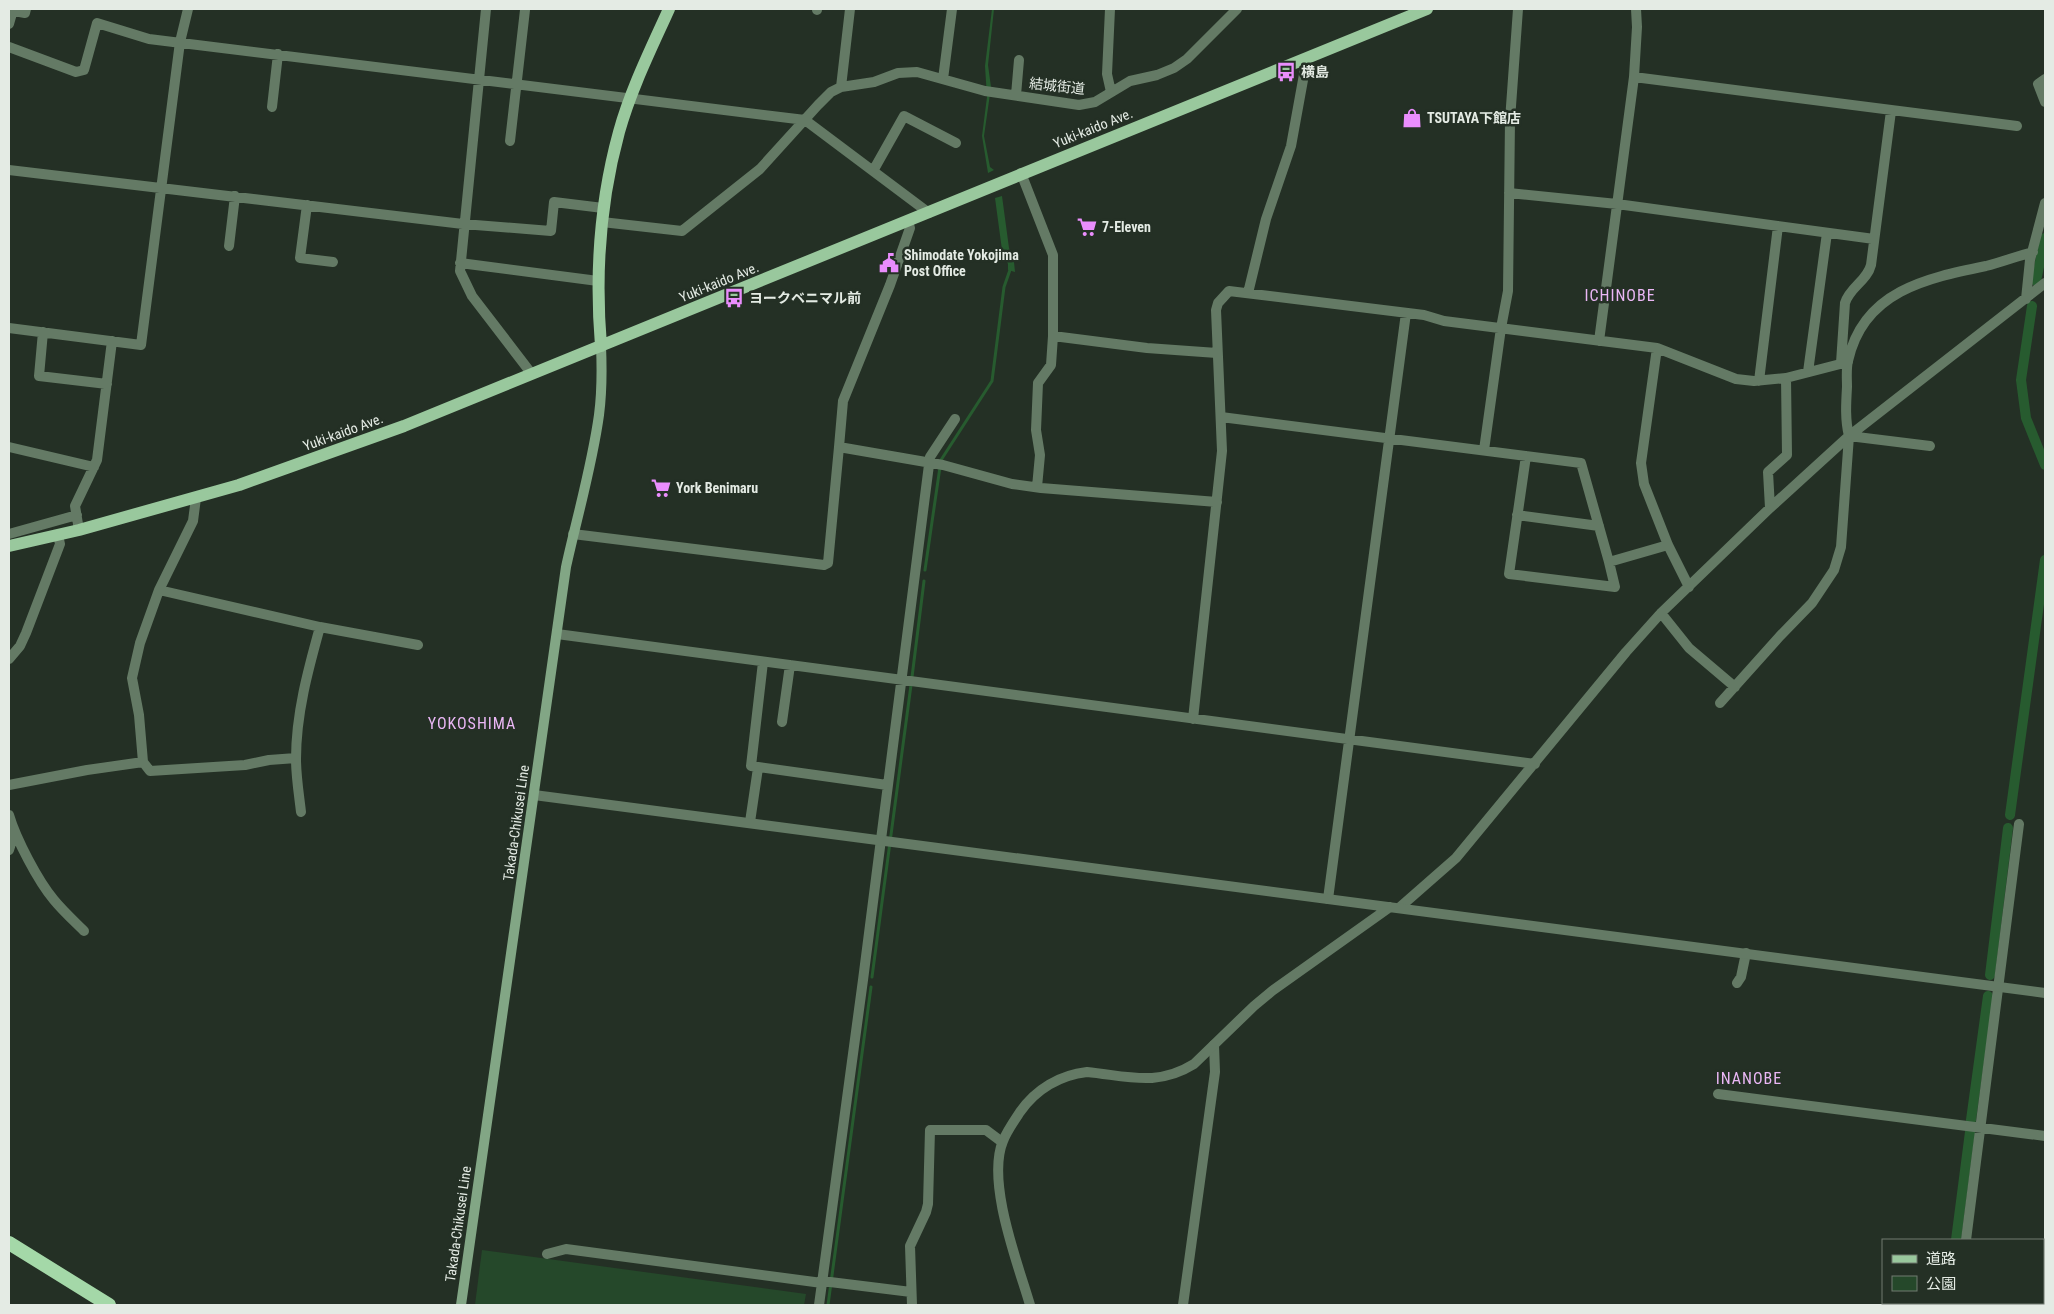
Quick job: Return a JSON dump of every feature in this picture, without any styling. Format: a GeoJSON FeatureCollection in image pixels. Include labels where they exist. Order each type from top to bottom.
{"type":"FeatureCollection","features":[{"type":"Feature","properties":{"kind":"highway"},"geometry":{"type":"LineString","coordinates":[[9,1243],[109,1305]]}},
{"type":"Feature","properties":{"kind":"main road"},"geometry":{"type":"LineString","coordinates":[[601,346],[598,280],[603,208],[613,155],[631,97],[669,9]]}},
{"type":"Feature","properties":{"kind":"main road","name":"Yuki-kaido Ave."},"geometry":{"type":"LineString","coordinates":[[12,539],[58,535],[196,498],[239,485],[404,426],[1427,9]]}},
{"type":"Feature","properties":{"kind":"main road","name":"Takada-Chikusei Line"},"geometry":{"type":"LineString","coordinates":[[461,1305],[566,567],[600,414],[602,384],[601,346]]}},
{"type":"Feature","properties":{"kind":"street"},"geometry":{"type":"LineString","coordinates":[[9,24],[11,10],[25,13],[26,9]]}},
{"type":"Feature","properties":{"kind":"street"},"geometry":{"type":"LineString","coordinates":[[9,328],[141,345],[180,42],[188,9]]}},
{"type":"Feature","properties":{"kind":"street"},"geometry":{"type":"LineString","coordinates":[[486,9],[463,224],[460,271],[472,296],[531,374]]}},
{"type":"Feature","properties":{"kind":"street"},"geometry":{"type":"LineString","coordinates":[[602,222],[682,231],[760,169],[831,92],[842,87],[850,9]]}},
{"type":"Feature","properties":{"kind":"street"},"geometry":{"type":"LineString","coordinates":[[943,79],[952,9]]}},
{"type":"Feature","properties":{"kind":"street"},"geometry":{"type":"LineString","coordinates":[[1110,9],[1107,74],[1111,92]]}},
{"type":"Feature","properties":{"kind":"street","name":"結城街道"},"geometry":{"type":"LineString","coordinates":[[842,87],[874,82],[898,74],[917,72],[988,91],[1079,105],[1095,102],[1130,82],[1157,75],[1174,68],[1187,59],[1237,9]]}},
{"type":"Feature","properties":{"kind":"street"},"geometry":{"type":"LineString","coordinates":[[1484,450],[1508,291],[1510,120],[1518,9]]}},
{"type":"Feature","properties":{"kind":"street"},"geometry":{"type":"LineString","coordinates":[[1599,341],[1634,77],[1637,27],[1636,9]]}},
{"type":"Feature","properties":{"kind":"street"},"geometry":{"type":"LineString","coordinates":[[510,141],[525,10]]}},
{"type":"Feature","properties":{"kind":"street"},"geometry":{"type":"LineString","coordinates":[[9,46],[76,72],[84,70],[96,23],[149,39],[806,120],[929,213]]}},
{"type":"Feature","properties":{"kind":"street"},"geometry":{"type":"LineString","coordinates":[[272,107],[278,54]]}},
{"type":"Feature","properties":{"kind":"street"},"geometry":{"type":"LineString","coordinates":[[1248,293],[1266,219],[1291,146],[1307,58]]}},
{"type":"Feature","properties":{"kind":"street"},"geometry":{"type":"LineString","coordinates":[[1016,95],[1019,60]]}},
{"type":"Feature","properties":{"kind":"street"},"geometry":{"type":"LineString","coordinates":[[1634,77],[2017,126]]}},
{"type":"Feature","properties":{"kind":"street"},"geometry":{"type":"LineString","coordinates":[[2045,80],[2038,84],[2045,102]]}},
{"type":"Feature","properties":{"kind":"street"},"geometry":{"type":"LineString","coordinates":[[1720,703],[1812,603],[1834,570],[1841,547],[1849,436],[1846,423],[1844,363],[1845,303],[1848,294],[1870,269],[1891,111]]}},
{"type":"Feature","properties":{"kind":"street"},"geometry":{"type":"LineString","coordinates":[[873,171],[904,116],[956,143]]}},
{"type":"Feature","properties":{"kind":"street"},"geometry":{"type":"LineString","coordinates":[[9,170],[463,224],[551,231],[554,202],[603,208]]}},
{"type":"Feature","properties":{"kind":"street"},"geometry":{"type":"LineString","coordinates":[[1021,173],[1053,256],[1051,365],[1038,383],[1036,430],[1040,455],[1037,487]]}},
{"type":"Feature","properties":{"kind":"street"},"geometry":{"type":"LineString","coordinates":[[1509,192],[1617,204],[1874,239]]}},
{"type":"Feature","properties":{"kind":"street"},"geometry":{"type":"LineString","coordinates":[[230,246],[236,196]]}},
{"type":"Feature","properties":{"kind":"street"},"geometry":{"type":"LineString","coordinates":[[2026,299],[2026,282],[2045,203]]}},
{"type":"Feature","properties":{"kind":"street"},"geometry":{"type":"LineString","coordinates":[[307,205],[300,258],[333,262]]}},
{"type":"Feature","properties":{"kind":"street"},"geometry":{"type":"LineString","coordinates":[[573,534],[824,565],[828,563],[843,401],[890,285],[910,228],[908,221]]}},
{"type":"Feature","properties":{"kind":"street"},"geometry":{"type":"LineString","coordinates":[[1759,380],[1778,226]]}},
{"type":"Feature","properties":{"kind":"street"},"geometry":{"type":"LineString","coordinates":[[1808,372],[1827,233]]}},
{"type":"Feature","properties":{"kind":"street"},"geometry":{"type":"LineString","coordinates":[[1193,719],[1222,451],[1222,417],[1217,353],[1218,303],[1229,291],[1424,315],[1444,321],[1657,348],[1736,379],[1759,380],[1786,378],[1844,363],[1863,324],[1882,304],[1898,292],[1914,284],[1949,272],[1988,266],[2033,252]]}},
{"type":"Feature","properties":{"kind":"street"},"geometry":{"type":"LineString","coordinates":[[460,263],[598,280]]}},
{"type":"Feature","properties":{"kind":"street"},"geometry":{"type":"LineString","coordinates":[[1030,1305],[1007,1227],[998,1179],[1002,1142],[1026,1103],[1049,1084],[1077,1073],[1087,1072],[1148,1079],[1164,1077],[1189,1067],[1254,1006],[1272,992],[1394,908],[1456,858],[1626,652],[1661,613],[1770,508],[1849,436],[2045,283]]}},
{"type":"Feature","properties":{"kind":"street"},"geometry":{"type":"LineString","coordinates":[[1328,899],[1351,738],[1406,313]]}},
{"type":"Feature","properties":{"kind":"street"},"geometry":{"type":"LineString","coordinates":[[43,332],[39,376],[107,384]]}},
{"type":"Feature","properties":{"kind":"street"},"geometry":{"type":"LineString","coordinates":[[1053,336],[1147,348],[1217,353]]}},
{"type":"Feature","properties":{"kind":"street"},"geometry":{"type":"LineString","coordinates":[[79,530],[75,506],[98,460],[112,341]]}},
{"type":"Feature","properties":{"kind":"street"},"geometry":{"type":"LineString","coordinates":[[1657,348],[1641,463],[1644,484],[1668,545],[1689,587]]}},
{"type":"Feature","properties":{"kind":"street"},"geometry":{"type":"LineString","coordinates":[[1770,508],[1768,472],[1787,455],[1786,378]]}},
{"type":"Feature","properties":{"kind":"street"},"geometry":{"type":"LineString","coordinates":[[1222,417],[1581,463],[1615,587],[1509,574],[1526,456]]}},
{"type":"Feature","properties":{"kind":"street"},"geometry":{"type":"LineString","coordinates":[[818,1305],[826,1282],[863,980],[886,840],[888,785],[902,679],[936,464],[930,457],[955,419]]}},
{"type":"Feature","properties":{"kind":"street"},"geometry":{"type":"LineString","coordinates":[[1849,436],[1930,446]]}},
{"type":"Feature","properties":{"kind":"street"},"geometry":{"type":"LineString","coordinates":[[9,447],[94,467]]}},
{"type":"Feature","properties":{"kind":"street"},"geometry":{"type":"LineString","coordinates":[[840,447],[936,464],[1012,484],[1217,502]]}},
{"type":"Feature","properties":{"kind":"street"},"geometry":{"type":"LineString","coordinates":[[196,498],[193,521],[158,590],[140,643],[132,678],[139,716],[143,762],[150,771],[296,758]]}},
{"type":"Feature","properties":{"kind":"street"},"geometry":{"type":"LineString","coordinates":[[12,539],[77,515]]}},
{"type":"Feature","properties":{"kind":"street"},"geometry":{"type":"LineString","coordinates":[[1517,515],[1599,526]]}},
{"type":"Feature","properties":{"kind":"street"},"geometry":{"type":"LineString","coordinates":[[9,659],[20,646],[29,626],[60,544],[58,535]]}},
{"type":"Feature","properties":{"kind":"street"},"geometry":{"type":"LineString","coordinates":[[1609,562],[1668,545]]}},
{"type":"Feature","properties":{"kind":"street"},"geometry":{"type":"LineString","coordinates":[[158,590],[320,627],[418,645]]}},
{"type":"Feature","properties":{"kind":"street"},"geometry":{"type":"LineString","coordinates":[[1661,613],[1689,648],[1734,687]]}},
{"type":"Feature","properties":{"kind":"street"},"geometry":{"type":"LineString","coordinates":[[301,812],[296,758],[297,736],[305,685],[320,627]]}},
{"type":"Feature","properties":{"kind":"street"},"geometry":{"type":"LineString","coordinates":[[557,634],[1193,719],[1351,738],[1535,764]]}},
{"type":"Feature","properties":{"kind":"street"},"geometry":{"type":"LineString","coordinates":[[763,662],[751,766],[888,785]]}},
{"type":"Feature","properties":{"kind":"street"},"geometry":{"type":"LineString","coordinates":[[782,722],[790,665]]}},
{"type":"Feature","properties":{"kind":"street"},"geometry":{"type":"LineString","coordinates":[[9,785],[87,770],[143,762]]}},
{"type":"Feature","properties":{"kind":"street"},"geometry":{"type":"LineString","coordinates":[[750,822],[758,768]]}},
{"type":"Feature","properties":{"kind":"street"},"geometry":{"type":"LineString","coordinates":[[534,794],[2045,993]]}},
{"type":"Feature","properties":{"kind":"street"},"geometry":{"type":"LineString","coordinates":[[9,815],[14,834],[54,900],[84,931]]}},
{"type":"Feature","properties":{"kind":"street"},"geometry":{"type":"LineString","coordinates":[[1966,1239],[2019,824]]}},
{"type":"Feature","properties":{"kind":"street"},"geometry":{"type":"LineString","coordinates":[[9,850],[14,834]]}},
{"type":"Feature","properties":{"kind":"street"},"geometry":{"type":"LineString","coordinates":[[1737,983],[1741,977],[1746,953]]}},
{"type":"Feature","properties":{"kind":"street"},"geometry":{"type":"LineString","coordinates":[[1183,1305],[1215,1072],[1214,1045]]}},
{"type":"Feature","properties":{"kind":"street"},"geometry":{"type":"LineString","coordinates":[[1718,1094],[2045,1136]]}},
{"type":"Feature","properties":{"kind":"street"},"geometry":{"type":"LineString","coordinates":[[912,1305],[910,1246],[928,1204],[930,1130],[986,1130],[1002,1142]]}},
{"type":"Feature","properties":{"kind":"street"},"geometry":{"type":"LineString","coordinates":[[547,1254],[566,1249],[911,1292]]}},
{"type":"Feature","properties":{"kind":"green space"},"geometry":{"type":"Polygon","coordinates":[[[482,1250],[806,1294],[804,1305],[475,1305],[482,1250]]]}},
{"type":"Feature","properties":{"kind":"shaded area"},"geometry":{"type":"Polygon","coordinates":[[[992,9],[994,9],[988,65],[991,87],[984,136],[990,167],[994,170],[988,173],[982,136],[987,97],[985,66],[992,9]]]}},
{"type":"Feature","properties":{"kind":"shaded area"},"geometry":{"type":"Polygon","coordinates":[[[1002,196],[1009,248],[1015,272],[1008,270],[1008,264],[1002,250],[995,198],[1002,196]]]}},
{"type":"Feature","properties":{"kind":"waterway"},"geometry":{"type":"LineString","coordinates":[[2036,281],[2045,238]]}},
{"type":"Feature","properties":{"kind":"waterway"},"geometry":{"type":"LineString","coordinates":[[925,570],[941,460],[992,381],[1004,287],[1011,267]]}},
{"type":"Feature","properties":{"kind":"waterway"},"geometry":{"type":"LineString","coordinates":[[2032,306],[2021,380],[2026,418],[2045,465]]}},
{"type":"Feature","properties":{"kind":"waterway"},"geometry":{"type":"LineString","coordinates":[[2010,815],[2045,560]]}},
{"type":"Feature","properties":{"kind":"waterway"},"geometry":{"type":"LineString","coordinates":[[912,677],[924,581]]}},
{"type":"Feature","properties":{"kind":"waterway"},"geometry":{"type":"LineString","coordinates":[[872,977],[911,685]]}},
{"type":"Feature","properties":{"kind":"waterway"},"geometry":{"type":"LineString","coordinates":[[1990,975],[2008,828]]}},
{"type":"Feature","properties":{"kind":"waterway"},"geometry":{"type":"LineString","coordinates":[[828,1305],[871,987]]}},
{"type":"Feature","properties":{"kind":"waterway"},"geometry":{"type":"LineString","coordinates":[[1971,1120],[1988,996]]}},
{"type":"Feature","properties":{"kind":"waterway"},"geometry":{"type":"LineString","coordinates":[[1956,1239],[1970,1132]]}},
{"type":"Feature","properties":{"kind":"place","name":"横島"},"geometry":{"type":"Point","coordinates":[1286,72]}},
{"type":"Feature","properties":{"kind":"place","name":"TSUTAYA下館店"},"geometry":{"type":"Point","coordinates":[1412,118]}},
{"type":"Feature","properties":{"kind":"place","name":"7-Eleven"},"geometry":{"type":"Point","coordinates":[1087,227]}},
{"type":"Feature","properties":{"kind":"place","name":"Shimodate Yokojima Post Office"},"geometry":{"type":"Point","coordinates":[889,263]}},
{"type":"Feature","properties":{"kind":"place","name":"ヨークベニマル前"},"geometry":{"type":"Point","coordinates":[734,298]}},
{"type":"Feature","properties":{"kind":"place","name":"York Benimaru"},"geometry":{"type":"Point","coordinates":[661,488]}},
{"type":"Feature","properties":{"kind":"district","name":"ICHINOBE"},"geometry":{"type":"Point","coordinates":[1620,295]}},
{"type":"Feature","properties":{"kind":"district","name":"YOKOSHIMA"},"geometry":{"type":"Point","coordinates":[472,723]}},
{"type":"Feature","properties":{"kind":"district","name":"INANOBE"},"geometry":{"type":"Point","coordinates":[1749,1078]}}]}
